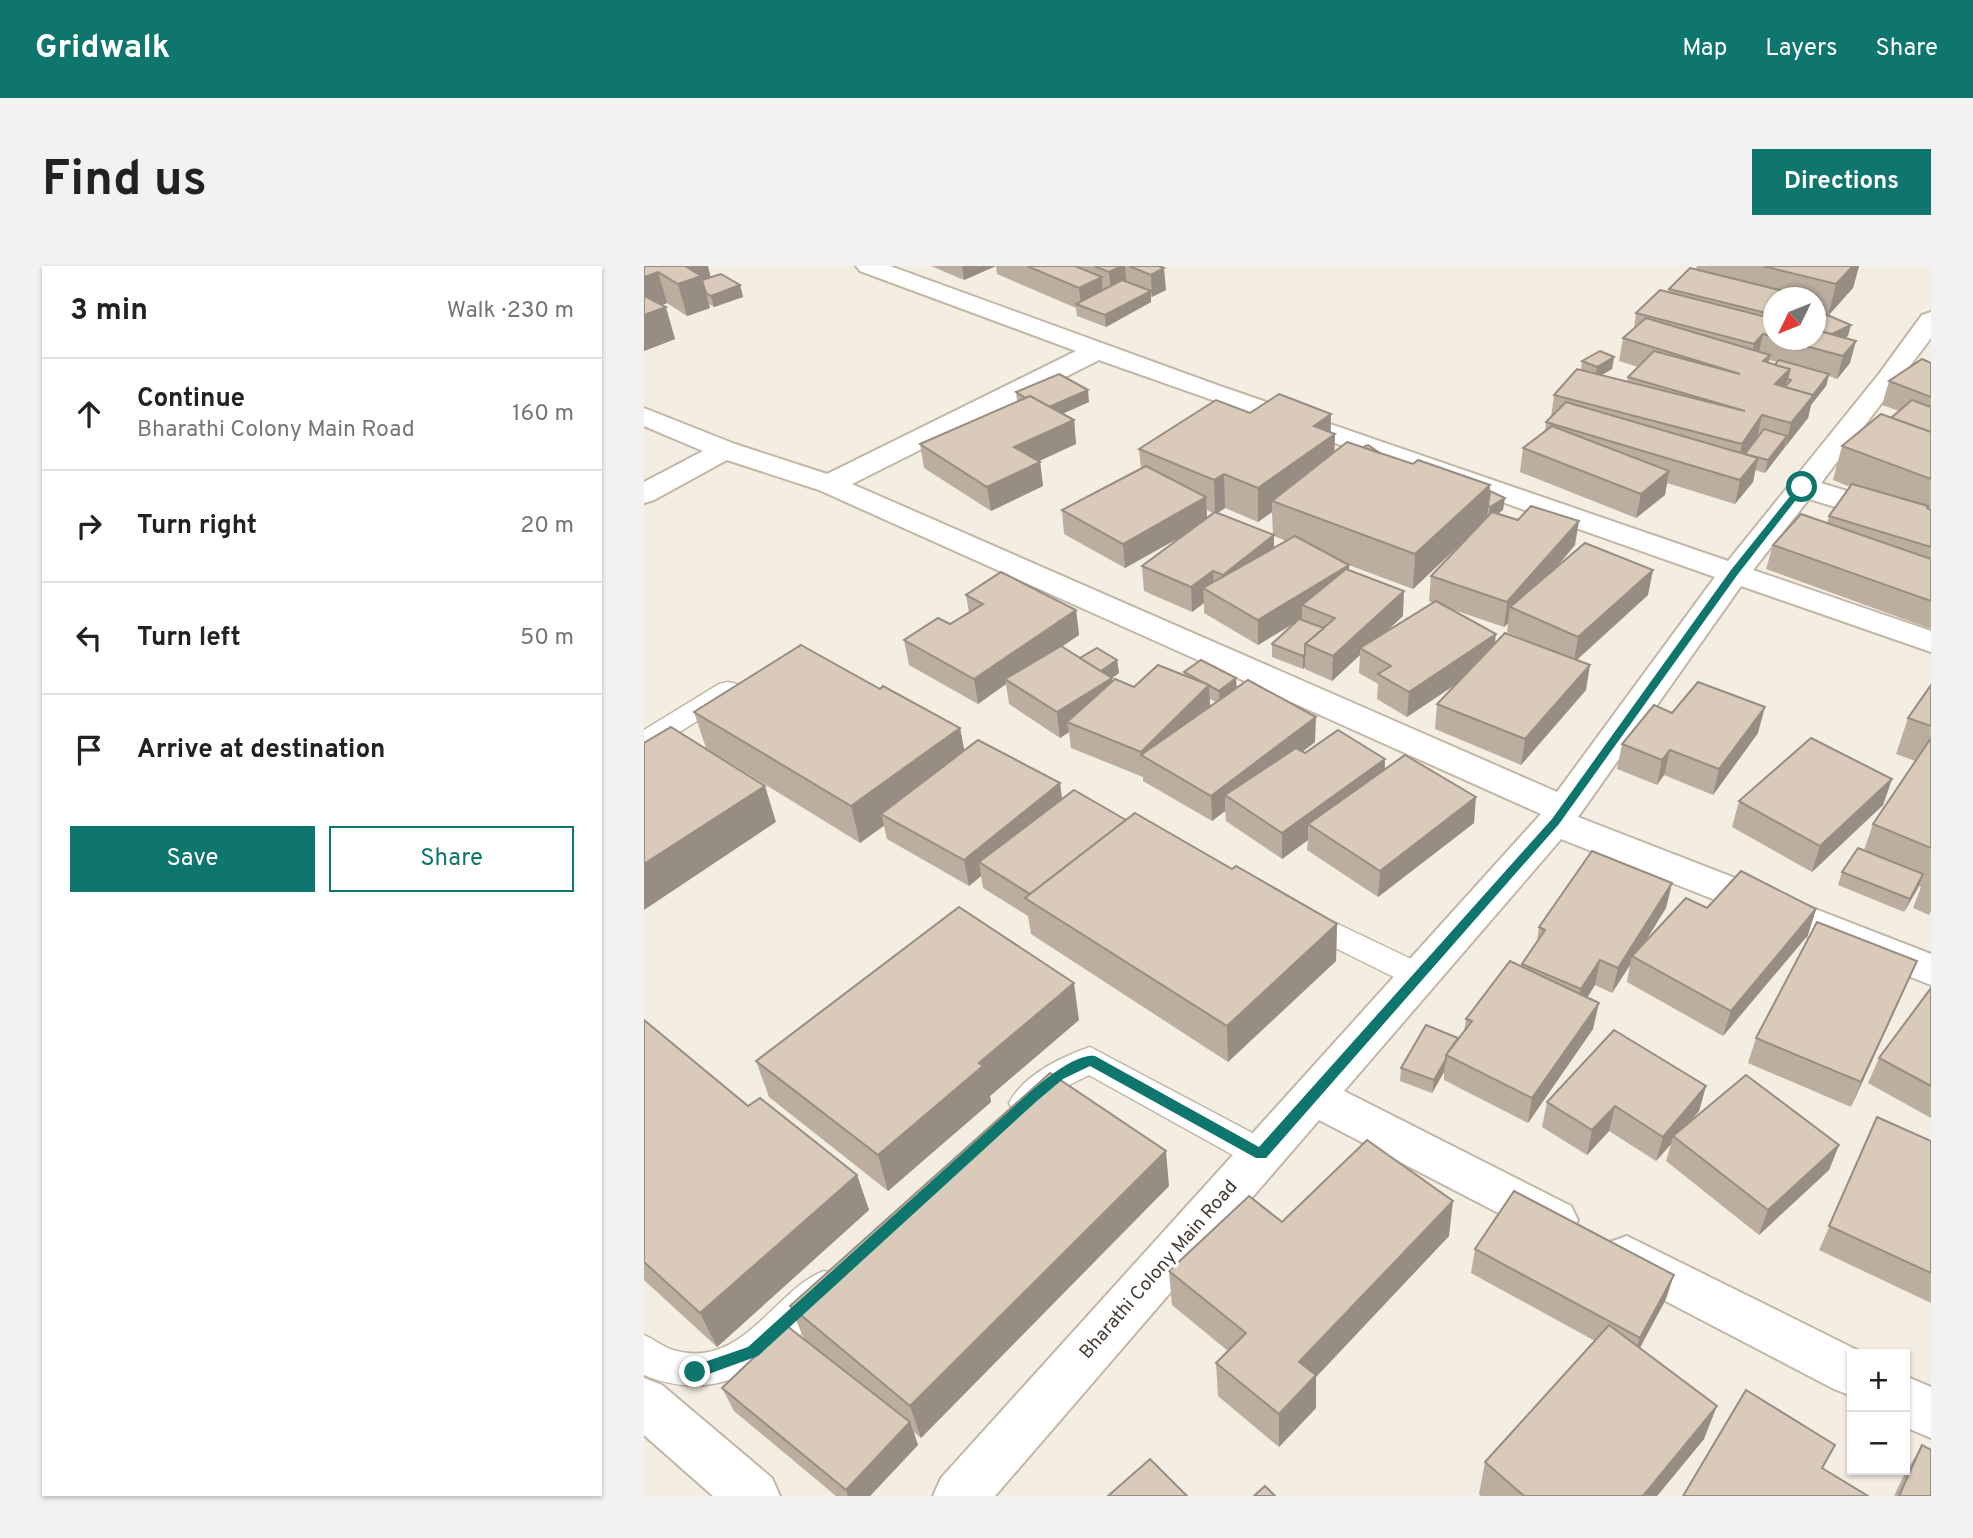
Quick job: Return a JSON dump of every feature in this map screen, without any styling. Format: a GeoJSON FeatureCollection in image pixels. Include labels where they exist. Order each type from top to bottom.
{"type":"FeatureCollection","features":[{"type":"Feature","properties":{"kind":"street"},"geometry":{"type":"LineString","coordinates":[[868,266],[1097,351],[1931,642]]}},
{"type":"Feature","properties":{"kind":"street","name":"Bharathi Colony Main Road"},"geometry":{"type":"LineString","coordinates":[[960,1496],[1560,816],[1735,572],[1888,380],[1931,320]]}},
{"type":"Feature","properties":{"kind":"street"},"geometry":{"type":"LineString","coordinates":[[829,484],[1097,351]]}},
{"type":"Feature","properties":{"kind":"street"},"geometry":{"type":"LineString","coordinates":[[644,416],[725,450],[829,484],[1560,816],[1931,970]]}},
{"type":"Feature","properties":{"kind":"street"},"geometry":{"type":"LineString","coordinates":[[644,494],[725,450]]}},
{"type":"Feature","properties":{"kind":"street"},"geometry":{"type":"LineString","coordinates":[[1802,487],[1931,527]]}},
{"type":"Feature","properties":{"kind":"street"},"geometry":{"type":"LineString","coordinates":[[1313,1096],[1847,1370]]}},
{"type":"Feature","properties":{"kind":"street"},"geometry":{"type":"LineString","coordinates":[[644,1402],[753,1496]]}},
{"type":"Feature","properties":{"kind":"street"},"geometry":{"type":"LineString","coordinates":[[1910,1403],[1931,1414]]}},
{"type":"Feature","properties":{"kind":"lane"},"geometry":{"type":"LineString","coordinates":[[644,742],[754,678]]}},
{"type":"Feature","properties":{"kind":"lane"},"geometry":{"type":"LineString","coordinates":[[1275,904],[1419,976]]}},
{"type":"Feature","properties":{"kind":"lane"},"geometry":{"type":"LineString","coordinates":[[1000,1127],[1059,1076],[1090,1060],[1261,1154]]}},
{"type":"Feature","properties":{"kind":"lane"},"geometry":{"type":"LineString","coordinates":[[644,1353],[657,1364],[695,1372],[752,1352],[845,1267]]}},
{"type":"Feature","properties":{"kind":"building"},"geometry":{"type":"Polygon","coordinates":[[[644,266],[685,266],[701,276],[678,284],[658,272],[644,277],[644,266]]]}},
{"type":"Feature","properties":{"kind":"building"},"geometry":{"type":"Polygon","coordinates":[[[1027,266],[1075,266],[1102,277],[1079,288],[1027,266]]]}},
{"type":"Feature","properties":{"kind":"building"},"geometry":{"type":"Polygon","coordinates":[[[1094,266],[1122,266],[1109,272],[1094,266]]]}},
{"type":"Feature","properties":{"kind":"building"},"geometry":{"type":"Polygon","coordinates":[[[1129,266],[1159,266],[1164,268],[1151,275],[1129,266]]]}},
{"type":"Feature","properties":{"kind":"building"},"geometry":{"type":"Polygon","coordinates":[[[1763,266],[1853,266],[1836,284],[1763,266]]]}},
{"type":"Feature","properties":{"kind":"building"},"geometry":{"type":"Polygon","coordinates":[[[1690,268],[1767,287],[1763,287],[1763,312],[1669,289],[1690,268]]]}},
{"type":"Feature","properties":{"kind":"building"},"geometry":{"type":"Polygon","coordinates":[[[721,274],[740,285],[711,296],[706,293],[702,280],[721,274]]]}},
{"type":"Feature","properties":{"kind":"building"},"geometry":{"type":"Polygon","coordinates":[[[1122,280],[1151,291],[1105,315],[1076,304],[1122,280]]]}},
{"type":"Feature","properties":{"kind":"building"},"geometry":{"type":"Polygon","coordinates":[[[1660,290],[1763,316],[1763,334],[1754,344],[1636,313],[1660,290]]]}},
{"type":"Feature","properties":{"kind":"building"},"geometry":{"type":"Polygon","coordinates":[[[644,296],[666,307],[644,315],[644,296]]]}},
{"type":"Feature","properties":{"kind":"building"},"geometry":{"type":"Polygon","coordinates":[[[1826,315],[1851,325],[1832,334],[1826,332],[1826,315]]]}},
{"type":"Feature","properties":{"kind":"building"},"geometry":{"type":"Polygon","coordinates":[[[1646,318],[1770,355],[1763,361],[1790,369],[1775,384],[1814,395],[1791,423],[1762,415],[1742,444],[1554,395],[1577,369],[1745,411],[1628,377],[1654,351],[1740,374],[1623,338],[1646,318]]]}},
{"type":"Feature","properties":{"kind":"building"},"geometry":{"type":"Polygon","coordinates":[[[1826,333],[1856,341],[1843,356],[1820,350],[1826,350],[1826,333]]]}},
{"type":"Feature","properties":{"kind":"building"},"geometry":{"type":"Polygon","coordinates":[[[1600,351],[1614,357],[1597,367],[1582,361],[1600,351]]]}},
{"type":"Feature","properties":{"kind":"building"},"geometry":{"type":"Polygon","coordinates":[[[1922,359],[1931,363],[1931,397],[1889,381],[1922,359]]]}},
{"type":"Feature","properties":{"kind":"building"},"geometry":{"type":"Polygon","coordinates":[[[1779,360],[1829,374],[1813,395],[1785,387],[1791,380],[1787,379],[1790,369],[1775,365],[1779,360]]]}},
{"type":"Feature","properties":{"kind":"building"},"geometry":{"type":"Polygon","coordinates":[[[1059,374],[1088,390],[1049,407],[1030,396],[1026,398],[1016,392],[1059,374]]]}},
{"type":"Feature","properties":{"kind":"building"},"geometry":{"type":"Polygon","coordinates":[[[1279,394],[1331,414],[1314,426],[1335,434],[1258,488],[1224,474],[1214,480],[1139,449],[1216,400],[1250,413],[1279,394]]]}},
{"type":"Feature","properties":{"kind":"building"},"geometry":{"type":"Polygon","coordinates":[[[1030,396],[1074,420],[1014,447],[1040,462],[987,487],[920,444],[1030,396]]]}},
{"type":"Feature","properties":{"kind":"building"},"geometry":{"type":"Polygon","coordinates":[[[1912,400],[1931,407],[1931,432],[1891,418],[1912,400]]]}},
{"type":"Feature","properties":{"kind":"building"},"geometry":{"type":"Polygon","coordinates":[[[1566,402],[1758,458],[1740,480],[1546,422],[1566,402]]]}},
{"type":"Feature","properties":{"kind":"building"},"geometry":{"type":"Polygon","coordinates":[[[1881,414],[1931,432],[1931,479],[1842,446],[1881,414]]]}},
{"type":"Feature","properties":{"kind":"building"},"geometry":{"type":"Polygon","coordinates":[[[1552,426],[1669,471],[1641,494],[1523,448],[1552,426]]]}},
{"type":"Feature","properties":{"kind":"building"},"geometry":{"type":"Polygon","coordinates":[[[1764,429],[1787,436],[1768,460],[1745,454],[1764,429]]]}},
{"type":"Feature","properties":{"kind":"building"},"geometry":{"type":"Polygon","coordinates":[[[1347,442],[1413,464],[1418,460],[1490,485],[1415,554],[1272,501],[1347,442]]]}},
{"type":"Feature","properties":{"kind":"building"},"geometry":{"type":"Polygon","coordinates":[[[1368,445],[1380,453],[1363,447],[1368,445]]]}},
{"type":"Feature","properties":{"kind":"building"},"geometry":{"type":"Polygon","coordinates":[[[1146,466],[1206,497],[1123,544],[1062,510],[1146,466]]]}},
{"type":"Feature","properties":{"kind":"building"},"geometry":{"type":"Polygon","coordinates":[[[1852,484],[1928,506],[1931,510],[1931,547],[1829,516],[1852,484]]]}},
{"type":"Feature","properties":{"kind":"building"},"geometry":{"type":"Polygon","coordinates":[[[1490,491],[1505,498],[1490,507],[1490,491]]]}},
{"type":"Feature","properties":{"kind":"building"},"geometry":{"type":"Polygon","coordinates":[[[1531,506],[1579,521],[1507,602],[1431,576],[1492,512],[1518,520],[1531,506]]]}},
{"type":"Feature","properties":{"kind":"building"},"geometry":{"type":"Polygon","coordinates":[[[1215,512],[1274,535],[1223,575],[1213,571],[1191,587],[1142,566],[1215,512]]]}},
{"type":"Feature","properties":{"kind":"building"},"geometry":{"type":"Polygon","coordinates":[[[1801,514],[1931,559],[1931,601],[1773,545],[1801,514]]]}},
{"type":"Feature","properties":{"kind":"building"},"geometry":{"type":"Polygon","coordinates":[[[1295,536],[1349,565],[1258,620],[1203,588],[1295,536]]]}},
{"type":"Feature","properties":{"kind":"building"},"geometry":{"type":"Polygon","coordinates":[[[1585,543],[1653,570],[1578,637],[1510,607],[1585,543]]]}},
{"type":"Feature","properties":{"kind":"building"},"geometry":{"type":"Polygon","coordinates":[[[1346,569],[1404,591],[1333,656],[1305,644],[1335,618],[1302,605],[1346,569]]]}},
{"type":"Feature","properties":{"kind":"building"},"geometry":{"type":"Polygon","coordinates":[[[1001,572],[1076,610],[974,679],[904,640],[938,618],[950,624],[983,604],[966,595],[1001,572]]]}},
{"type":"Feature","properties":{"kind":"building"},"geometry":{"type":"Polygon","coordinates":[[[1436,601],[1496,634],[1409,692],[1378,674],[1391,666],[1360,648],[1436,601]]]}},
{"type":"Feature","properties":{"kind":"building"},"geometry":{"type":"Polygon","coordinates":[[[1299,619],[1324,628],[1305,644],[1303,656],[1272,644],[1299,619]]]}},
{"type":"Feature","properties":{"kind":"building"},"geometry":{"type":"Polygon","coordinates":[[[1505,633],[1590,665],[1525,739],[1437,704],[1505,633]]]}},
{"type":"Feature","properties":{"kind":"building"},"geometry":{"type":"Polygon","coordinates":[[[801,645],[880,689],[883,686],[960,728],[851,806],[694,712],[801,645]]]}},
{"type":"Feature","properties":{"kind":"building"},"geometry":{"type":"Polygon","coordinates":[[[1061,646],[1112,678],[1057,712],[1005,679],[1061,646]]]}},
{"type":"Feature","properties":{"kind":"building"},"geometry":{"type":"Polygon","coordinates":[[[1097,648],[1117,660],[1101,671],[1080,658],[1097,648]]]}},
{"type":"Feature","properties":{"kind":"building"},"geometry":{"type":"Polygon","coordinates":[[[1201,660],[1236,678],[1219,691],[1184,672],[1201,660]]]}},
{"type":"Feature","properties":{"kind":"building"},"geometry":{"type":"Polygon","coordinates":[[[1158,665],[1209,685],[1141,752],[1067,722],[1115,679],[1134,687],[1158,665]]]}},
{"type":"Feature","properties":{"kind":"building"},"geometry":{"type":"Polygon","coordinates":[[[1248,680],[1316,717],[1211,796],[1141,755],[1248,680]]]}},
{"type":"Feature","properties":{"kind":"building"},"geometry":{"type":"Polygon","coordinates":[[[1698,682],[1765,707],[1719,769],[1670,750],[1662,760],[1622,744],[1654,705],[1672,713],[1698,682]]]}},
{"type":"Feature","properties":{"kind":"building"},"geometry":{"type":"Polygon","coordinates":[[[1931,685],[1931,726],[1908,718],[1931,685]]]}},
{"type":"Feature","properties":{"kind":"building"},"geometry":{"type":"Polygon","coordinates":[[[671,727],[765,786],[644,864],[644,743],[671,727]]]}},
{"type":"Feature","properties":{"kind":"building"},"geometry":{"type":"Polygon","coordinates":[[[1338,730],[1385,759],[1282,833],[1225,795],[1296,748],[1305,753],[1338,730]]]}},
{"type":"Feature","properties":{"kind":"building"},"geometry":{"type":"Polygon","coordinates":[[[1811,738],[1892,779],[1820,846],[1739,801],[1811,738]]]}},
{"type":"Feature","properties":{"kind":"building"},"geometry":{"type":"Polygon","coordinates":[[[1931,738],[1931,848],[1873,824],[1931,738]]]}},
{"type":"Feature","properties":{"kind":"building"},"geometry":{"type":"Polygon","coordinates":[[[978,740],[1060,783],[964,860],[881,814],[978,740]]]}},
{"type":"Feature","properties":{"kind":"building"},"geometry":{"type":"Polygon","coordinates":[[[1405,755],[1476,797],[1380,871],[1308,824],[1405,755]]]}},
{"type":"Feature","properties":{"kind":"building"},"geometry":{"type":"Polygon","coordinates":[[[1074,790],[1126,820],[1030,894],[979,862],[1074,790]]]}},
{"type":"Feature","properties":{"kind":"building"},"geometry":{"type":"Polygon","coordinates":[[[1135,813],[1232,869],[1236,866],[1337,924],[1227,1026],[1025,898],[1135,813]]]}},
{"type":"Feature","properties":{"kind":"building"},"geometry":{"type":"Polygon","coordinates":[[[1858,848],[1923,874],[1910,899],[1842,872],[1858,848]]]}},
{"type":"Feature","properties":{"kind":"building"},"geometry":{"type":"Polygon","coordinates":[[[1592,851],[1672,883],[1618,968],[1600,960],[1581,989],[1522,964],[1545,930],[1539,927],[1592,851]]]}},
{"type":"Feature","properties":{"kind":"building"},"geometry":{"type":"Polygon","coordinates":[[[1741,871],[1816,909],[1731,1011],[1632,956],[1686,898],[1707,908],[1741,871]]]}},
{"type":"Feature","properties":{"kind":"building"},"geometry":{"type":"Polygon","coordinates":[[[959,907],[1074,983],[979,1063],[983,1066],[878,1155],[756,1061],[959,907]]]}},
{"type":"Feature","properties":{"kind":"building"},"geometry":{"type":"Polygon","coordinates":[[[1817,922],[1917,961],[1861,1082],[1756,1038],[1817,922]]]}},
{"type":"Feature","properties":{"kind":"building"},"geometry":{"type":"Polygon","coordinates":[[[1510,961],[1599,1003],[1532,1098],[1446,1055],[1472,1021],[1466,1019],[1510,961]]]}},
{"type":"Feature","properties":{"kind":"building"},"geometry":{"type":"Polygon","coordinates":[[[1931,988],[1931,1086],[1879,1058],[1931,988]]]}},
{"type":"Feature","properties":{"kind":"building"},"geometry":{"type":"Polygon","coordinates":[[[644,1020],[748,1106],[760,1098],[857,1175],[700,1313],[644,1262],[644,1020]]]}},
{"type":"Feature","properties":{"kind":"building"},"geometry":{"type":"Polygon","coordinates":[[[1426,1025],[1458,1038],[1434,1080],[1401,1068],[1426,1025]]]}},
{"type":"Feature","properties":{"kind":"building"},"geometry":{"type":"Polygon","coordinates":[[[1614,1030],[1706,1086],[1663,1137],[1615,1106],[1592,1130],[1547,1102],[1614,1030]]]}},
{"type":"Feature","properties":{"kind":"building"},"geometry":{"type":"Polygon","coordinates":[[[1050,1073],[1166,1151],[910,1406],[790,1306],[1050,1073]]]}},
{"type":"Feature","properties":{"kind":"building"},"geometry":{"type":"Polygon","coordinates":[[[1746,1075],[1839,1145],[1768,1210],[1673,1136],[1746,1075]]]}},
{"type":"Feature","properties":{"kind":"building"},"geometry":{"type":"Polygon","coordinates":[[[1877,1117],[1931,1141],[1931,1273],[1829,1226],[1877,1117]]]}},
{"type":"Feature","properties":{"kind":"building"},"geometry":{"type":"Polygon","coordinates":[[[1367,1140],[1453,1201],[1299,1362],[1316,1375],[1279,1414],[1216,1363],[1246,1333],[1169,1271],[1249,1196],[1282,1222],[1367,1140]]]}},
{"type":"Feature","properties":{"kind":"building"},"geometry":{"type":"Polygon","coordinates":[[[1514,1191],[1674,1275],[1640,1338],[1475,1249],[1514,1191]]]}},
{"type":"Feature","properties":{"kind":"building"},"geometry":{"type":"Polygon","coordinates":[[[1609,1325],[1717,1406],[1643,1496],[1524,1496],[1485,1462],[1609,1325]]]}},
{"type":"Feature","properties":{"kind":"building"},"geometry":{"type":"Polygon","coordinates":[[[787,1326],[910,1422],[846,1490],[722,1388],[787,1326]]]}},
{"type":"Feature","properties":{"kind":"building"},"geometry":{"type":"Polygon","coordinates":[[[1746,1390],[1835,1445],[1822,1468],[1868,1496],[1683,1496],[1746,1390]]]}},
{"type":"Feature","properties":{"kind":"building"},"geometry":{"type":"Polygon","coordinates":[[[1922,1445],[1931,1450],[1931,1496],[1899,1496],[1922,1445]]]}},
{"type":"Feature","properties":{"kind":"building"},"geometry":{"type":"Polygon","coordinates":[[[1150,1459],[1187,1496],[1108,1496],[1150,1459]]]}},
{"type":"Feature","properties":{"kind":"building"},"geometry":{"type":"Polygon","coordinates":[[[1265,1486],[1275,1496],[1254,1496],[1265,1486]]]}},
{"type":"Feature","properties":{"kind":"route"},"geometry":{"type":"LineString","coordinates":[[695,1372],[752,1352],[1034,1096],[1059,1076],[1090,1060],[1261,1154],[1555,822],[1735,572],[1802,487]]}}]}
